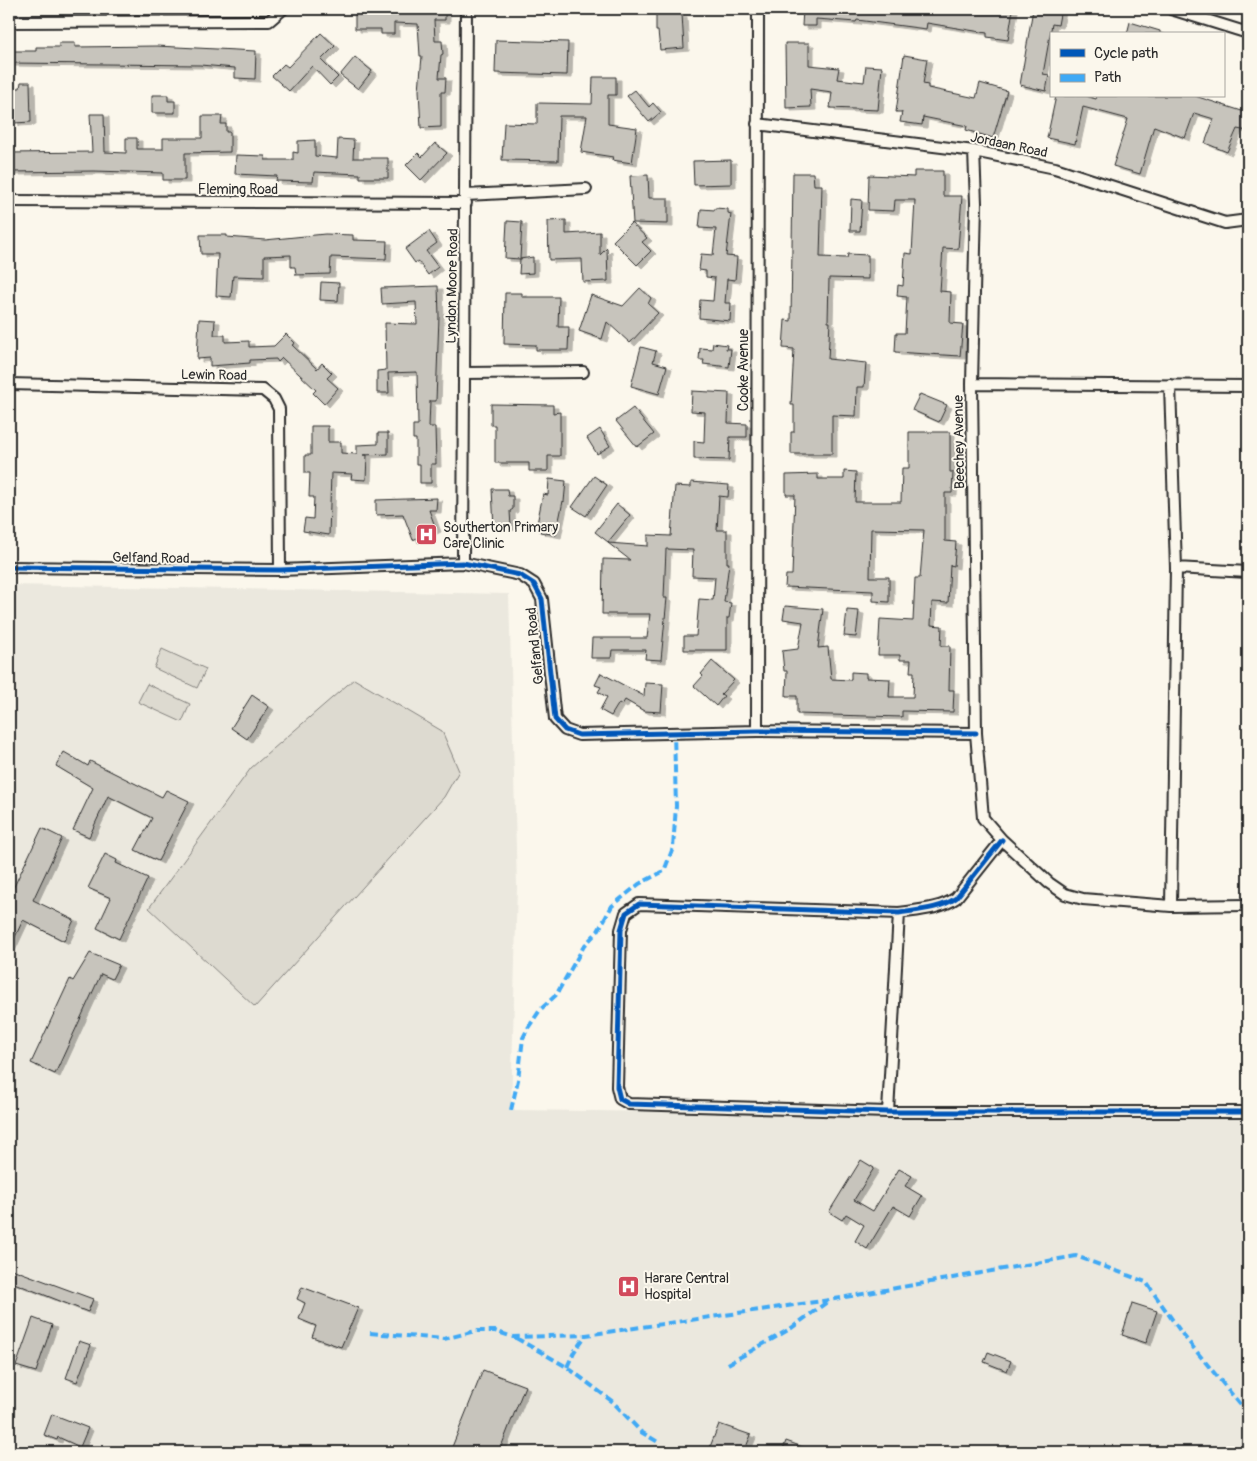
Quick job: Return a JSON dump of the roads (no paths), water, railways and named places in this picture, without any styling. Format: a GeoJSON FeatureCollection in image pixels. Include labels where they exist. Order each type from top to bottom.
{"type":"FeatureCollection","features":[{"type":"Feature","properties":{"kind":"street"},"geometry":{"type":"LineString","coordinates":[[112,9],[112,20]]}},
{"type":"Feature","properties":{"kind":"street"},"geometry":{"type":"LineString","coordinates":[[9,22],[112,20],[270,21],[283,9]]}},
{"type":"Feature","properties":{"kind":"street","name":"Lyndon Moore Road"},"geometry":{"type":"LineString","coordinates":[[463,563],[466,9]]}},
{"type":"Feature","properties":{"kind":"street","name":"Cooke Avenue"},"geometry":{"type":"LineString","coordinates":[[757,732],[758,9]]}},
{"type":"Feature","properties":{"kind":"street"},"geometry":{"type":"LineString","coordinates":[[1171,9],[1248,33]]}},
{"type":"Feature","properties":{"kind":"street","name":"Jordaan Road"},"geometry":{"type":"LineString","coordinates":[[757,124],[974,151],[1055,168],[1225,223],[1248,220]]}},
{"type":"Feature","properties":{"kind":"street","name":"Beechey Avenue"},"geometry":{"type":"LineString","coordinates":[[974,151],[976,203],[972,384],[976,734],[983,818],[1002,840],[1049,883],[1065,894],[1083,899],[1171,906],[1248,905]]}},
{"type":"Feature","properties":{"kind":"street","name":"Fleming Road"},"geometry":{"type":"LineString","coordinates":[[9,201],[466,199],[586,189]]}},
{"type":"Feature","properties":{"kind":"street"},"geometry":{"type":"LineString","coordinates":[[465,373],[582,372]]}},
{"type":"Feature","properties":{"kind":"street","name":"Lewin Road"},"geometry":{"type":"LineString","coordinates":[[9,384],[262,390],[274,400],[279,409],[280,570]]}},
{"type":"Feature","properties":{"kind":"street"},"geometry":{"type":"LineString","coordinates":[[972,384],[1248,386]]}},
{"type":"Feature","properties":{"kind":"street"},"geometry":{"type":"LineString","coordinates":[[1170,385],[1176,568],[1171,906]]}},
{"type":"Feature","properties":{"kind":"street","name":"Gelfand Road"},"geometry":{"type":"LineString","coordinates":[[9,567],[280,570],[463,563],[520,575],[534,584],[542,599],[555,719],[565,730],[580,735],[757,732],[976,734]]}},
{"type":"Feature","properties":{"kind":"street"},"geometry":{"type":"LineString","coordinates":[[1176,568],[1248,572]]}},
{"type":"Feature","properties":{"kind":"street"},"geometry":{"type":"LineString","coordinates":[[1002,840],[956,898],[947,904],[900,913],[639,904],[626,913],[621,930],[617,1087],[620,1099],[629,1104],[888,1112],[1248,1112]]}},
{"type":"Feature","properties":{"kind":"street"},"geometry":{"type":"LineString","coordinates":[[888,1112],[900,913]]}},
{"type":"Feature","properties":{"kind":"place","name":"Southerton Primary Care Clinic"},"geometry":{"type":"Point","coordinates":[427,535]}},
{"type":"Feature","properties":{"kind":"place","name":"Harare Central Hospital"},"geometry":{"type":"Point","coordinates":[628,1286]}}]}
